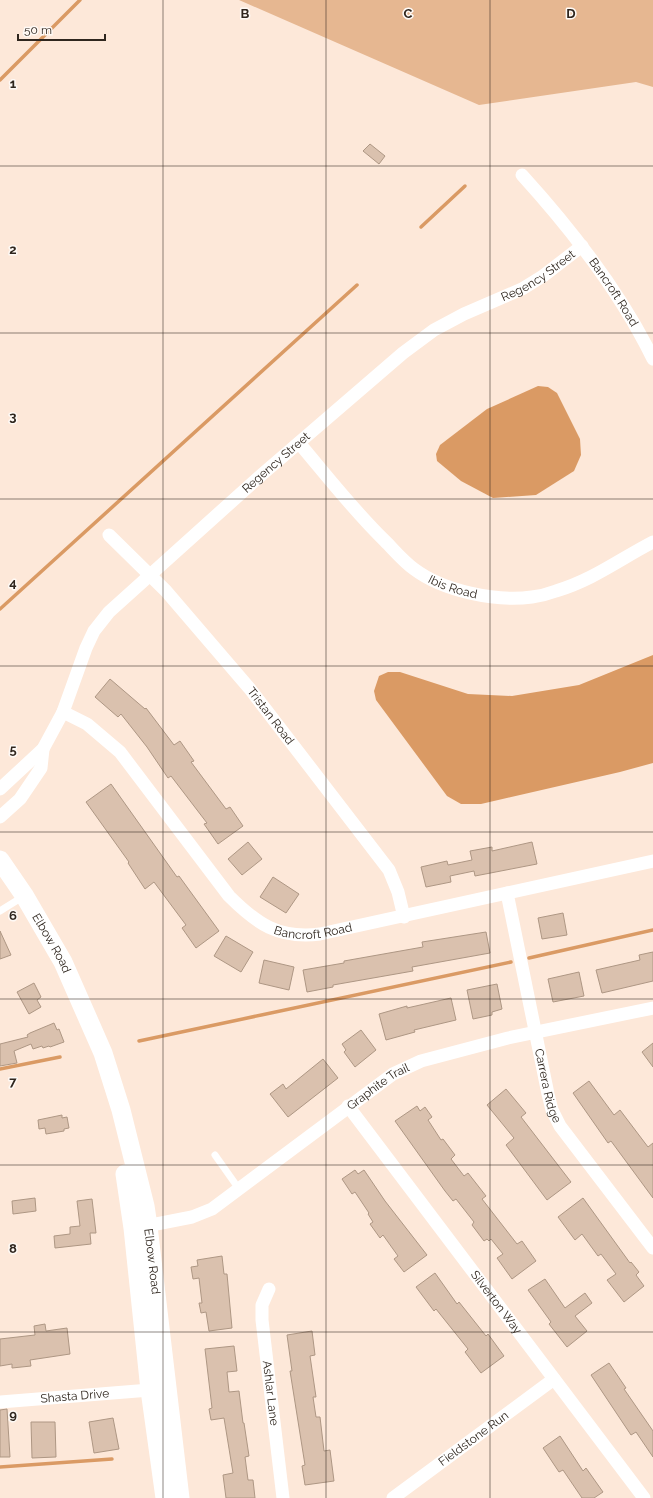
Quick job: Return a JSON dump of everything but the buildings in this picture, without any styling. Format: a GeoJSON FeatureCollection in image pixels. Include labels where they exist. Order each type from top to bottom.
{"type":"FeatureCollection","features":[{"type":"Feature","properties":{"kind":"main road","name":"Elbow Road"},"geometry":{"type":"LineString","coordinates":[[0,860],[24,896],[63,962],[103,1053],[121,1110],[141,1227],[180,1498]]}},
{"type":"Feature","properties":{"kind":"main road","name":"Elbow Road"},"geometry":{"type":"LineString","coordinates":[[141,1227],[150,1390],[165,1498]]}},
{"type":"Feature","properties":{"kind":"street","name":"Bancroft Road"},"geometry":{"type":"LineString","coordinates":[[522,175],[582,246],[623,305],[653,359]]}},
{"type":"Feature","properties":{"kind":"street","name":"Regency Street"},"geometry":{"type":"LineString","coordinates":[[0,789],[43,749],[63,712],[86,648],[94,632],[110,612],[150,575],[403,354],[434,330],[464,314],[522,289],[543,276],[582,246]]}},
{"type":"Feature","properties":{"kind":"street","name":"Ibis Road"},"geometry":{"type":"LineString","coordinates":[[299,444],[370,526],[414,569],[442,585],[499,598],[532,597],[579,583],[602,572],[653,542]]}},
{"type":"Feature","properties":{"kind":"street","name":"Tristan Road"},"geometry":{"type":"LineString","coordinates":[[109,535],[150,575],[197,626],[250,689],[389,870],[398,892],[404,917]]}},
{"type":"Feature","properties":{"kind":"street","name":"Bancroft Road"},"geometry":{"type":"LineString","coordinates":[[63,712],[87,724],[120,752],[229,896],[258,922],[290,935],[307,936],[404,917],[653,861]]}},
{"type":"Feature","properties":{"kind":"street","name":"Regency Street"},"geometry":{"type":"LineString","coordinates":[[0,817],[20,799],[41,768],[43,749]]}},
{"type":"Feature","properties":{"kind":"street","name":"Carrera Ridge"},"geometry":{"type":"LineString","coordinates":[[507,893],[552,1110],[560,1126],[653,1248]]}},
{"type":"Feature","properties":{"kind":"street","name":"Graphite Trail"},"geometry":{"type":"LineString","coordinates":[[141,1227],[202,1213],[212,1209],[348,1106],[393,1074],[421,1061],[508,1038],[653,1008]]}},
{"type":"Feature","properties":{"kind":"street","name":"Silverton Way"},"geometry":{"type":"LineString","coordinates":[[348,1106],[644,1498]]}},
{"type":"Feature","properties":{"kind":"street","name":"Ashlar Lane"},"geometry":{"type":"LineString","coordinates":[[269,1289],[262,1305],[262,1320],[283,1498]]}},
{"type":"Feature","properties":{"kind":"street","name":"Fieldstone Run"},"geometry":{"type":"LineString","coordinates":[[393,1498],[554,1379]]}},
{"type":"Feature","properties":{"kind":"street","name":"Shasta Drive"},"geometry":{"type":"LineString","coordinates":[[0,1402],[150,1390]]}},
{"type":"Feature","properties":{"kind":"lane"},"geometry":{"type":"LineString","coordinates":[[0,911],[24,896]]}},
{"type":"Feature","properties":{"kind":"lane"},"geometry":{"type":"LineString","coordinates":[[215,1155],[239,1189]]}},
{"type":"Feature","properties":{"kind":"shaded area"},"geometry":{"type":"Polygon","coordinates":[[[239,0],[653,0],[653,87],[636,82],[479,105],[239,0]]]}},
{"type":"Feature","properties":{"kind":"shaded area"},"geometry":{"type":"Polygon","coordinates":[[[538,386],[548,387],[557,393],[580,439],[581,455],[574,471],[536,495],[493,498],[461,481],[437,461],[436,454],[440,445],[487,409],[538,386]]]}},
{"type":"Feature","properties":{"kind":"shaded area"},"geometry":{"type":"Polygon","coordinates":[[[653,655],[653,763],[481,804],[461,804],[447,796],[376,700],[374,691],[379,676],[388,672],[400,672],[468,694],[512,696],[579,685],[653,655]]]}},
{"type":"Feature","properties":{"kind":"waterway"},"geometry":{"type":"LineString","coordinates":[[0,80],[80,0]]}},
{"type":"Feature","properties":{"kind":"waterway"},"geometry":{"type":"LineString","coordinates":[[421,227],[465,186]]}},
{"type":"Feature","properties":{"kind":"waterway"},"geometry":{"type":"LineString","coordinates":[[0,609],[357,285]]}},
{"type":"Feature","properties":{"kind":"waterway"},"geometry":{"type":"LineString","coordinates":[[529,958],[653,930]]}},
{"type":"Feature","properties":{"kind":"waterway"},"geometry":{"type":"LineString","coordinates":[[139,1041],[511,962]]}},
{"type":"Feature","properties":{"kind":"waterway"},"geometry":{"type":"LineString","coordinates":[[0,1069],[60,1057]]}},
{"type":"Feature","properties":{"kind":"waterway"},"geometry":{"type":"LineString","coordinates":[[0,1467],[112,1459]]}}]}
